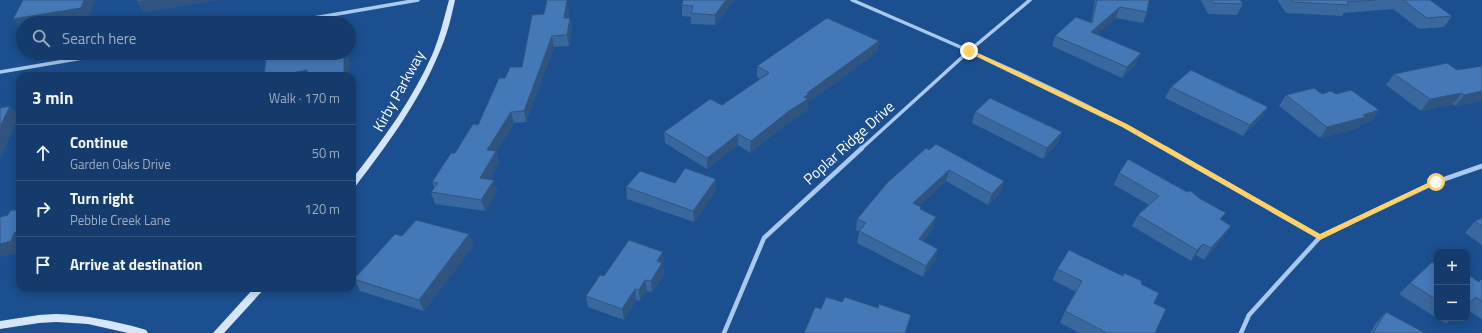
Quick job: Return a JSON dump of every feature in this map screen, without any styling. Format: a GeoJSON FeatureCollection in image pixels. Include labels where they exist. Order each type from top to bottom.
{"type":"FeatureCollection","features":[{"type":"Feature","properties":{"kind":"main road","name":"Kirby Parkway"},"geometry":{"type":"LineString","coordinates":[[356,180],[389,139],[416,96],[442,40],[452,0]]}},
{"type":"Feature","properties":{"kind":"main road"},"geometry":{"type":"LineString","coordinates":[[218,333],[256,292]]}},
{"type":"Feature","properties":{"kind":"main road"},"geometry":{"type":"LineString","coordinates":[[0,325],[44,317],[68,317],[88,319],[143,333]]}},
{"type":"Feature","properties":{"kind":"street"},"geometry":{"type":"LineString","coordinates":[[326,16],[418,0]]}},
{"type":"Feature","properties":{"kind":"street"},"geometry":{"type":"LineString","coordinates":[[852,0],[969,51],[1125,125],[1320,237]]}},
{"type":"Feature","properties":{"kind":"street","name":"Poplar Ridge Drive"},"geometry":{"type":"LineString","coordinates":[[724,333],[764,238],[969,51],[1030,0]]}},
{"type":"Feature","properties":{"kind":"street"},"geometry":{"type":"LineString","coordinates":[[0,72],[71,60]]}},
{"type":"Feature","properties":{"kind":"street"},"geometry":{"type":"LineString","coordinates":[[1241,333],[1249,315],[1320,237],[1436,182],[1482,166]]}},
{"type":"Feature","properties":{"kind":"building"},"geometry":{"type":"Polygon","coordinates":[[[23,0],[84,0],[81,8],[32,16],[16,16],[16,19],[13,19],[23,0]]]}},
{"type":"Feature","properties":{"kind":"building"},"geometry":{"type":"Polygon","coordinates":[[[547,0],[567,0],[564,18],[570,18],[567,35],[552,36],[524,111],[511,112],[487,150],[496,151],[480,178],[494,180],[481,200],[431,192],[438,183],[432,182],[451,153],[455,153],[473,124],[478,125],[499,78],[505,78],[510,67],[522,67],[532,15],[544,14],[547,0]]]}},
{"type":"Feature","properties":{"kind":"building"},"geometry":{"type":"Polygon","coordinates":[[[683,0],[726,0],[715,15],[691,13],[693,6],[682,5],[683,0]]]}},
{"type":"Feature","properties":{"kind":"building"},"geometry":{"type":"Polygon","coordinates":[[[1097,0],[1149,0],[1147,12],[1120,7],[1091,32],[1141,53],[1127,67],[1055,36],[1076,17],[1092,23],[1097,0]]]}},
{"type":"Feature","properties":{"kind":"building"},"geometry":{"type":"Polygon","coordinates":[[[1212,0],[1240,0],[1243,4],[1213,3],[1212,0]]]}},
{"type":"Feature","properties":{"kind":"building"},"geometry":{"type":"Polygon","coordinates":[[[1291,0],[1375,0],[1347,2],[1349,5],[1292,2],[1291,0]]]}},
{"type":"Feature","properties":{"kind":"building"},"geometry":{"type":"Polygon","coordinates":[[[1403,0],[1430,0],[1452,16],[1427,18],[1403,0]]]}},
{"type":"Feature","properties":{"kind":"building"},"geometry":{"type":"Polygon","coordinates":[[[827,18],[879,41],[807,93],[809,94],[804,97],[808,99],[789,111],[751,141],[738,134],[707,158],[664,132],[710,99],[722,105],[769,73],[757,66],[827,18]]]}},
{"type":"Feature","properties":{"kind":"building"},"geometry":{"type":"Polygon","coordinates":[[[266,60],[344,60],[344,72],[307,72],[307,70],[297,72],[264,72],[266,60]]]}},
{"type":"Feature","properties":{"kind":"building"},"geometry":{"type":"Polygon","coordinates":[[[1447,63],[1457,70],[1482,66],[1482,91],[1464,95],[1462,93],[1430,99],[1394,74],[1447,63]]]}},
{"type":"Feature","properties":{"kind":"building"},"geometry":{"type":"Polygon","coordinates":[[[1191,70],[1268,107],[1250,125],[1171,87],[1191,70]]]}},
{"type":"Feature","properties":{"kind":"building"},"geometry":{"type":"Polygon","coordinates":[[[1314,88],[1322,94],[1331,91],[1336,94],[1351,90],[1379,110],[1363,115],[1366,117],[1327,127],[1286,95],[1314,88]]]}},
{"type":"Feature","properties":{"kind":"building"},"geometry":{"type":"Polygon","coordinates":[[[990,98],[1062,132],[1047,148],[975,112],[990,98]]]}},
{"type":"Feature","properties":{"kind":"building"},"geometry":{"type":"Polygon","coordinates":[[[10,106],[0,127],[0,108],[10,106]]]}},
{"type":"Feature","properties":{"kind":"building"},"geometry":{"type":"Polygon","coordinates":[[[936,144],[1004,181],[992,194],[949,170],[913,203],[922,208],[920,209],[936,217],[919,239],[938,249],[926,266],[859,231],[866,223],[857,219],[887,183],[926,148],[929,150],[936,144]]]}},
{"type":"Feature","properties":{"kind":"building"},"geometry":{"type":"Polygon","coordinates":[[[1128,159],[1187,192],[1191,191],[1199,198],[1226,213],[1220,219],[1231,226],[1211,248],[1203,244],[1197,250],[1138,215],[1159,196],[1119,173],[1128,159]]]}},
{"type":"Feature","properties":{"kind":"building"},"geometry":{"type":"Polygon","coordinates":[[[685,168],[716,179],[693,211],[626,187],[640,171],[675,183],[685,168]]]}},
{"type":"Feature","properties":{"kind":"building"},"geometry":{"type":"Polygon","coordinates":[[[16,210],[16,233],[14,233],[11,241],[0,244],[0,217],[8,215],[10,211],[16,210]]]}},
{"type":"Feature","properties":{"kind":"building"},"geometry":{"type":"Polygon","coordinates":[[[1482,218],[1482,226],[1475,221],[1482,218]]]}},
{"type":"Feature","properties":{"kind":"building"},"geometry":{"type":"Polygon","coordinates":[[[416,220],[469,234],[419,300],[356,280],[356,277],[395,234],[402,236],[416,220]]]}},
{"type":"Feature","properties":{"kind":"building"},"geometry":{"type":"Polygon","coordinates":[[[629,240],[663,252],[657,261],[662,263],[651,281],[645,280],[639,290],[635,289],[622,309],[586,296],[600,275],[604,276],[629,240]]]}},
{"type":"Feature","properties":{"kind":"building"},"geometry":{"type":"Polygon","coordinates":[[[1069,250],[1123,276],[1124,273],[1142,281],[1141,284],[1159,293],[1154,303],[1166,309],[1155,333],[1107,333],[1065,311],[1082,281],[1057,269],[1069,250]]]}},
{"type":"Feature","properties":{"kind":"building"},"geometry":{"type":"Polygon","coordinates":[[[1432,262],[1434,263],[1434,298],[1410,283],[1432,262]]]}},
{"type":"Feature","properties":{"kind":"building"},"geometry":{"type":"Polygon","coordinates":[[[1470,276],[1479,282],[1481,279],[1482,280],[1482,301],[1476,297],[1470,302],[1470,276]]]}},
{"type":"Feature","properties":{"kind":"building"},"geometry":{"type":"Polygon","coordinates":[[[826,297],[842,302],[845,297],[878,308],[879,304],[911,315],[905,333],[804,333],[815,307],[821,309],[826,297]]]}},
{"type":"Feature","properties":{"kind":"building"},"geometry":{"type":"Polygon","coordinates":[[[1386,312],[1425,333],[1373,333],[1386,312]]]}},
{"type":"Feature","properties":{"kind":"route"},"geometry":{"type":"LineString","coordinates":[[969,51],[1125,125],[1320,237],[1436,182]]}}]}
